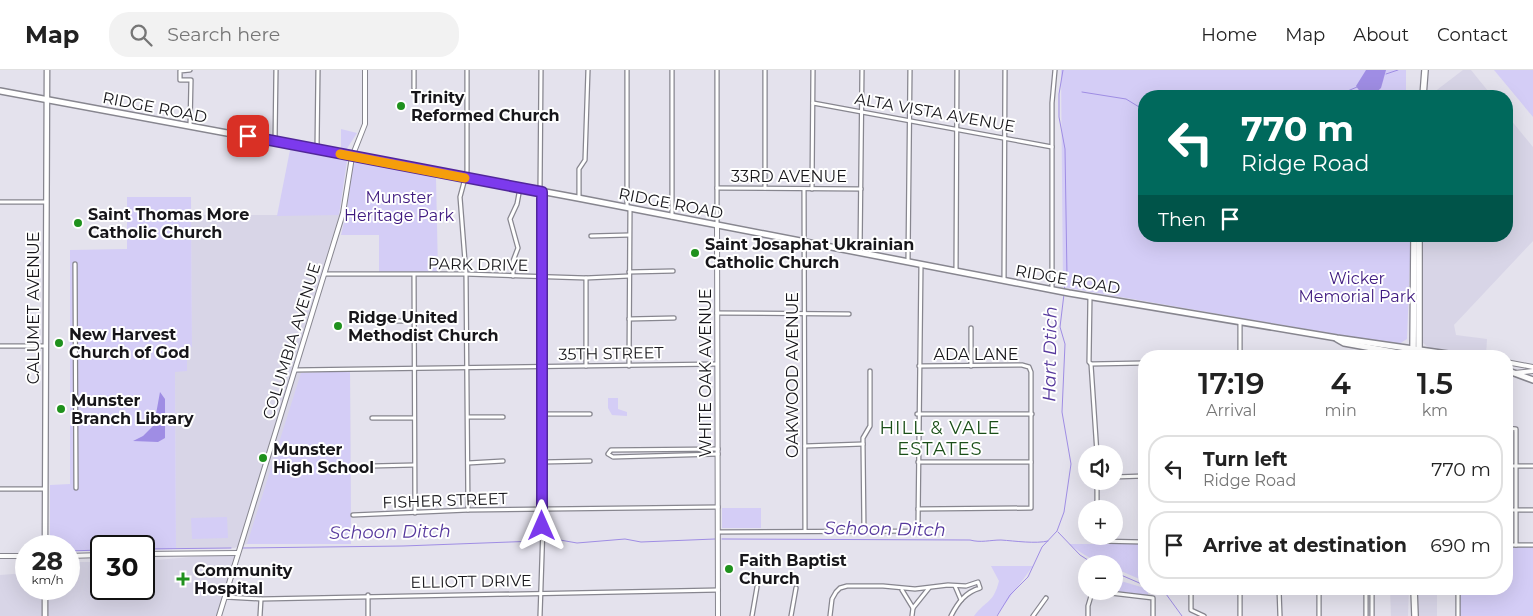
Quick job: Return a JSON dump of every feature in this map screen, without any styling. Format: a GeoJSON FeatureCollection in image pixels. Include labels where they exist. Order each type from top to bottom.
{"type":"FeatureCollection","features":[{"type":"Feature","properties":{"kind":"highway"},"geometry":{"type":"LineString","coordinates":[[1423,90],[1425,70]]}},
{"type":"Feature","properties":{"kind":"highway"},"geometry":{"type":"LineString","coordinates":[[1414,242],[1416,350]]}},
{"type":"Feature","properties":{"kind":"highway"},"geometry":{"type":"LineString","coordinates":[[1416,350],[1419,242]]}},
{"type":"Feature","properties":{"kind":"highway"},"geometry":{"type":"LineString","coordinates":[[1414,595],[1415,616]]}},
{"type":"Feature","properties":{"kind":"main road","name":"CALUMET AVENUE"},"geometry":{"type":"LineString","coordinates":[[45,535],[47,70]]}},
{"type":"Feature","properties":{"kind":"main road","name":"RIDGE ROAD"},"geometry":{"type":"LineString","coordinates":[[0,91],[541,191],[1052,290],[1337,338],[1344,343],[1390,350]]}},
{"type":"Feature","properties":{"kind":"main road"},"geometry":{"type":"LineString","coordinates":[[1515,373],[1533,380]]}},
{"type":"Feature","properties":{"kind":"main road"},"geometry":{"type":"LineString","coordinates":[[45,600],[45,616]]}},
{"type":"Feature","properties":{"kind":"street"},"geometry":{"type":"LineString","coordinates":[[190,70],[180,71],[180,80],[191,80],[190,126]]}},
{"type":"Feature","properties":{"kind":"street"},"geometry":{"type":"LineString","coordinates":[[275,142],[276,70]]}},
{"type":"Feature","properties":{"kind":"street"},"geometry":{"type":"LineString","coordinates":[[317,150],[318,70]]}},
{"type":"Feature","properties":{"kind":"street","name":"COLUMBIA AVENUE"},"geometry":{"type":"LineString","coordinates":[[219,616],[343,213],[352,157],[365,124],[365,70]]}},
{"type":"Feature","properties":{"kind":"street"},"geometry":{"type":"LineString","coordinates":[[414,70],[414,88]]}},
{"type":"Feature","properties":{"kind":"street"},"geometry":{"type":"LineString","coordinates":[[466,70],[466,178],[460,198],[466,274],[468,510]]}},
{"type":"Feature","properties":{"kind":"street"},"geometry":{"type":"LineString","coordinates":[[540,616],[543,462],[541,70]]}},
{"type":"Feature","properties":{"kind":"street"},"geometry":{"type":"LineString","coordinates":[[578,198],[579,169],[585,160],[588,70]]}},
{"type":"Feature","properties":{"kind":"street"},"geometry":{"type":"LineString","coordinates":[[628,70],[629,366]]}},
{"type":"Feature","properties":{"kind":"street"},"geometry":{"type":"LineString","coordinates":[[672,70],[672,216]]}},
{"type":"Feature","properties":{"kind":"street","name":"WHITE OAK AVENUE"},"geometry":{"type":"LineString","coordinates":[[717,70],[718,616]]}},
{"type":"Feature","properties":{"kind":"street"},"geometry":{"type":"LineString","coordinates":[[765,70],[765,188]]}},
{"type":"Feature","properties":{"kind":"street"},"geometry":{"type":"LineString","coordinates":[[812,189],[813,70]]}},
{"type":"Feature","properties":{"kind":"street"},"geometry":{"type":"LineString","coordinates":[[860,252],[862,70]]}},
{"type":"Feature","properties":{"kind":"street"},"geometry":{"type":"LineString","coordinates":[[908,262],[910,70]]}},
{"type":"Feature","properties":{"kind":"street"},"geometry":{"type":"LineString","coordinates":[[956,271],[957,70]]}},
{"type":"Feature","properties":{"kind":"street"},"geometry":{"type":"LineString","coordinates":[[1004,280],[1005,70]]}},
{"type":"Feature","properties":{"kind":"street"},"geometry":{"type":"LineString","coordinates":[[1052,290],[1052,147],[1055,70]]}},
{"type":"Feature","properties":{"kind":"street","name":"ALTA VISTA AVENUE"},"geometry":{"type":"LineString","coordinates":[[813,103],[1052,147]]}},
{"type":"Feature","properties":{"kind":"street"},"geometry":{"type":"LineString","coordinates":[[513,276],[513,261],[518,248],[510,219],[517,204],[520,188]]}},
{"type":"Feature","properties":{"kind":"street","name":"33RD AVENUE"},"geometry":{"type":"LineString","coordinates":[[716,188],[861,189]]}},
{"type":"Feature","properties":{"kind":"street","name":"OAKWOOD AVENUE"},"geometry":{"type":"LineString","coordinates":[[804,189],[805,530]]}},
{"type":"Feature","properties":{"kind":"street"},"geometry":{"type":"LineString","coordinates":[[0,202],[46,202]]}},
{"type":"Feature","properties":{"kind":"street"},"geometry":{"type":"LineString","coordinates":[[591,236],[630,235]]}},
{"type":"Feature","properties":{"kind":"street"},"geometry":{"type":"LineString","coordinates":[[75,264],[76,488]]}},
{"type":"Feature","properties":{"kind":"street"},"geometry":{"type":"LineString","coordinates":[[718,532],[805,530],[911,531],[915,529],[918,525],[918,366],[921,264]]}},
{"type":"Feature","properties":{"kind":"street"},"geometry":{"type":"LineString","coordinates":[[629,272],[673,271]]}},
{"type":"Feature","properties":{"kind":"street","name":"PARK DRIVE"},"geometry":{"type":"LineString","coordinates":[[325,274],[466,274],[543,278],[629,276]]}},
{"type":"Feature","properties":{"kind":"street"},"geometry":{"type":"LineString","coordinates":[[414,275],[415,513]]}},
{"type":"Feature","properties":{"kind":"street"},"geometry":{"type":"LineString","coordinates":[[586,278],[586,366]]}},
{"type":"Feature","properties":{"kind":"street"},"geometry":{"type":"LineString","coordinates":[[1090,296],[1089,362],[1091,364],[1096,445]]}},
{"type":"Feature","properties":{"kind":"street"},"geometry":{"type":"LineString","coordinates":[[717,313],[849,314]]}},
{"type":"Feature","properties":{"kind":"street"},"geometry":{"type":"LineString","coordinates":[[629,319],[674,318]]}},
{"type":"Feature","properties":{"kind":"street"},"geometry":{"type":"LineString","coordinates":[[373,321],[414,321]]}},
{"type":"Feature","properties":{"kind":"street"},"geometry":{"type":"LineString","coordinates":[[1240,321],[1240,350]]}},
{"type":"Feature","properties":{"kind":"street"},"geometry":{"type":"LineString","coordinates":[[971,328],[971,366]]}},
{"type":"Feature","properties":{"kind":"street"},"geometry":{"type":"LineString","coordinates":[[0,346],[46,346]]}},
{"type":"Feature","properties":{"kind":"street"},"geometry":{"type":"LineString","coordinates":[[1091,364],[1138,363]]}},
{"type":"Feature","properties":{"kind":"street"},"geometry":{"type":"LineString","coordinates":[[1513,363],[1533,367]]}},
{"type":"Feature","properties":{"kind":"street","name":"35TH STREET"},"geometry":{"type":"LineString","coordinates":[[295,370],[717,364]]}},
{"type":"Feature","properties":{"kind":"street","name":"ADA LANE"},"geometry":{"type":"LineString","coordinates":[[918,366],[1022,365],[1029,367],[1031,372],[1032,414]]}},
{"type":"Feature","properties":{"kind":"street"},"geometry":{"type":"LineString","coordinates":[[864,531],[863,438],[870,426],[870,371]]}},
{"type":"Feature","properties":{"kind":"street"},"geometry":{"type":"LineString","coordinates":[[1515,373],[1533,371]]}},
{"type":"Feature","properties":{"kind":"street"},"geometry":{"type":"LineString","coordinates":[[543,414],[590,414]]}},
{"type":"Feature","properties":{"kind":"street"},"geometry":{"type":"LineString","coordinates":[[918,414],[1032,414],[1031,508],[918,509]]}},
{"type":"Feature","properties":{"kind":"street"},"geometry":{"type":"LineString","coordinates":[[468,417],[503,417]]}},
{"type":"Feature","properties":{"kind":"street"},"geometry":{"type":"LineString","coordinates":[[372,418],[414,418]]}},
{"type":"Feature","properties":{"kind":"street"},"geometry":{"type":"LineString","coordinates":[[1513,428],[1516,428],[1516,545],[1533,545]]}},
{"type":"Feature","properties":{"kind":"street"},"geometry":{"type":"LineString","coordinates":[[805,446],[863,444]]}},
{"type":"Feature","properties":{"kind":"street"},"geometry":{"type":"LineString","coordinates":[[611,450],[718,451],[613,457],[608,454],[611,450]]}},
{"type":"Feature","properties":{"kind":"street"},"geometry":{"type":"LineString","coordinates":[[468,463],[503,461]]}},
{"type":"Feature","properties":{"kind":"street"},"geometry":{"type":"LineString","coordinates":[[543,462],[590,461]]}},
{"type":"Feature","properties":{"kind":"street"},"geometry":{"type":"LineString","coordinates":[[918,462],[1031,462]]}},
{"type":"Feature","properties":{"kind":"street"},"geometry":{"type":"LineString","coordinates":[[372,466],[414,465]]}},
{"type":"Feature","properties":{"kind":"street"},"geometry":{"type":"LineString","coordinates":[[1516,466],[1533,466]]}},
{"type":"Feature","properties":{"kind":"street"},"geometry":{"type":"LineString","coordinates":[[1123,476],[1138,476]]}},
{"type":"Feature","properties":{"kind":"street"},"geometry":{"type":"LineString","coordinates":[[0,489],[45,489]]}},
{"type":"Feature","properties":{"kind":"street","name":"FISHER STREET"},"geometry":{"type":"LineString","coordinates":[[353,515],[468,510],[718,507]]}},
{"type":"Feature","properties":{"kind":"street"},"geometry":{"type":"LineString","coordinates":[[1516,510],[1533,510]]}},
{"type":"Feature","properties":{"kind":"street"},"geometry":{"type":"LineString","coordinates":[[1123,542],[1138,542]]}},
{"type":"Feature","properties":{"kind":"street"},"geometry":{"type":"LineString","coordinates":[[155,554],[238,553]]}},
{"type":"Feature","properties":{"kind":"street"},"geometry":{"type":"LineString","coordinates":[[0,556],[15,556]]}},
{"type":"Feature","properties":{"kind":"street"},"geometry":{"type":"LineString","coordinates":[[830,616],[832,599],[840,588],[883,586],[902,589],[966,586],[975,582],[980,584],[980,588],[970,591],[961,600],[952,616]]}},
{"type":"Feature","properties":{"kind":"street"},"geometry":{"type":"LineString","coordinates":[[955,586],[961,600]]}},
{"type":"Feature","properties":{"kind":"street"},"geometry":{"type":"LineString","coordinates":[[752,616],[757,587]]}},
{"type":"Feature","properties":{"kind":"street"},"geometry":{"type":"LineString","coordinates":[[791,616],[796,588]]}},
{"type":"Feature","properties":{"kind":"street"},"geometry":{"type":"LineString","coordinates":[[912,616],[913,608],[929,588]]}},
{"type":"Feature","properties":{"kind":"street"},"geometry":{"type":"LineString","coordinates":[[902,589],[913,608]]}},
{"type":"Feature","properties":{"kind":"street","name":"ELLIOTT DRIVE"},"geometry":{"type":"LineString","coordinates":[[225,597],[261,599],[368,595],[718,590]]}},
{"type":"Feature","properties":{"kind":"street"},"geometry":{"type":"LineString","coordinates":[[1088,616],[1089,601],[1096,593],[1153,598],[1153,616]]}},
{"type":"Feature","properties":{"kind":"street"},"geometry":{"type":"LineString","coordinates":[[368,595],[368,616]]}},
{"type":"Feature","properties":{"kind":"street"},"geometry":{"type":"LineString","coordinates":[[1191,595],[1191,610],[1204,616]]}},
{"type":"Feature","properties":{"kind":"street"},"geometry":{"type":"LineString","coordinates":[[1240,595],[1240,616]]}},
{"type":"Feature","properties":{"kind":"street"},"geometry":{"type":"LineString","coordinates":[[1280,595],[1280,616]]}},
{"type":"Feature","properties":{"kind":"street"},"geometry":{"type":"LineString","coordinates":[[1319,595],[1319,616]]}},
{"type":"Feature","properties":{"kind":"street"},"geometry":{"type":"LineString","coordinates":[[1366,595],[1366,616]]}},
{"type":"Feature","properties":{"kind":"street"},"geometry":{"type":"LineString","coordinates":[[1372,595],[1372,616]]}},
{"type":"Feature","properties":{"kind":"street"},"geometry":{"type":"LineString","coordinates":[[1458,595],[1458,616]]}},
{"type":"Feature","properties":{"kind":"street"},"geometry":{"type":"LineString","coordinates":[[1033,616],[1046,598]]}},
{"type":"Feature","properties":{"kind":"street"},"geometry":{"type":"LineString","coordinates":[[260,616],[261,599]]}},
{"type":"Feature","properties":{"kind":"shaded area"},"geometry":{"type":"Polygon","coordinates":[[[1366,70],[1386,70],[1379,90],[1359,90],[1356,86],[1366,70]]]}},
{"type":"Feature","properties":{"kind":"shaded area"},"geometry":{"type":"Polygon","coordinates":[[[1463,70],[1471,70],[1487,90],[1437,90],[1463,70]]]}},
{"type":"Feature","properties":{"kind":"shaded area"},"geometry":{"type":"Polygon","coordinates":[[[1513,123],[1533,147],[1533,241],[1454,325],[1456,335],[1487,339],[1486,350],[1438,350],[1429,348],[1421,341],[1420,242],[1513,242],[1513,123]]]}},
{"type":"Feature","properties":{"kind":"shaded area","name":"Munster High School"},"geometry":{"type":"Polygon","coordinates":[[[191,215],[339,215],[292,369],[301,373],[350,371],[351,544],[247,544],[234,548],[176,549],[175,371],[186,371],[187,347],[192,346],[191,215]]]}},
{"type":"Feature","properties":{"kind":"shaded area"},"geometry":{"type":"Polygon","coordinates":[[[160,392],[165,399],[165,438],[158,442],[133,441],[143,436],[154,425],[160,392]]]}},
{"type":"Feature","properties":{"kind":"shaded area","name":"Community Hospital"},"geometry":{"type":"Polygon","coordinates":[[[238,553],[219,616],[0,616],[0,575],[15,574],[15,600],[80,600],[80,562],[90,562],[90,600],[155,600],[155,560],[238,553]]]}},
{"type":"Feature","properties":{"kind":"shaded area"},"geometry":{"type":"Polygon","coordinates":[[[1390,595],[1409,595],[1408,616],[1391,616],[1390,595]]]}},
{"type":"Feature","properties":{"kind":"shaded area"},"geometry":{"type":"Polygon","coordinates":[[[1415,595],[1437,595],[1437,616],[1415,616],[1415,595]]]}},
{"type":"Feature","properties":{"kind":"green space","name":"Wicker Memorial Park"},"geometry":{"type":"Polygon","coordinates":[[[1061,70],[1406,70],[1406,90],[1138,90],[1138,242],[1411,242],[1407,339],[1399,344],[1346,336],[1063,287],[1061,70]]]}},
{"type":"Feature","properties":{"kind":"green space"},"geometry":{"type":"Polygon","coordinates":[[[1494,70],[1533,70],[1533,117],[1513,93],[1513,90],[1511,90],[1494,70]]]}},
{"type":"Feature","properties":{"kind":"green space"},"geometry":{"type":"Polygon","coordinates":[[[341,129],[357,133],[346,150],[341,149],[341,129]]]}},
{"type":"Feature","properties":{"kind":"green space"},"geometry":{"type":"Polygon","coordinates":[[[290,150],[347,161],[339,215],[277,216],[290,150]]]}},
{"type":"Feature","properties":{"kind":"green space","name":"Munster Heritage Park"},"geometry":{"type":"Polygon","coordinates":[[[357,162],[436,178],[438,272],[379,272],[379,235],[341,235],[347,209],[352,165],[357,162]]]}},
{"type":"Feature","properties":{"kind":"green space"},"geometry":{"type":"Polygon","coordinates":[[[127,197],[191,197],[192,347],[187,347],[187,371],[175,372],[176,549],[155,550],[155,535],[90,535],[90,551],[80,551],[80,535],[50,535],[50,485],[70,484],[70,250],[127,249],[127,197]]]}},
{"type":"Feature","properties":{"kind":"green space"},"geometry":{"type":"Polygon","coordinates":[[[350,371],[351,544],[247,544],[301,373],[350,371]]]}},
{"type":"Feature","properties":{"kind":"green space"},"geometry":{"type":"Polygon","coordinates":[[[608,398],[618,398],[618,409],[627,412],[627,416],[612,415],[608,408],[608,398]]]}},
{"type":"Feature","properties":{"kind":"green space"},"geometry":{"type":"Polygon","coordinates":[[[722,508],[761,508],[761,528],[722,528],[722,508]]]}},
{"type":"Feature","properties":{"kind":"green space"},"geometry":{"type":"Polygon","coordinates":[[[227,517],[228,538],[192,539],[191,518],[227,517]]]}},
{"type":"Feature","properties":{"kind":"green space"},"geometry":{"type":"Polygon","coordinates":[[[1069,544],[1138,544],[1138,578],[1123,572],[1123,555],[1085,555],[1069,544]]]}},
{"type":"Feature","properties":{"kind":"green space"},"geometry":{"type":"Polygon","coordinates":[[[1513,546],[1533,546],[1533,616],[1460,616],[1459,595],[1513,595],[1513,546]]]}},
{"type":"Feature","properties":{"kind":"green space"},"geometry":{"type":"Polygon","coordinates":[[[991,566],[1033,566],[996,616],[974,616],[992,598],[997,588],[999,581],[991,566]]]}},
{"type":"Feature","properties":{"kind":"green space"},"geometry":{"type":"Polygon","coordinates":[[[1123,582],[1138,586],[1138,594],[1123,592],[1123,582]]]}},
{"type":"Feature","properties":{"kind":"waterway","name":"Hart Dtich"},"geometry":{"type":"LineString","coordinates":[[1063,70],[1059,94],[1059,117],[1065,149],[1067,277],[1064,290]]}},
{"type":"Feature","properties":{"kind":"waterway"},"geometry":{"type":"LineString","coordinates":[[1386,74],[1398,70]]}},
{"type":"Feature","properties":{"kind":"waterway"},"geometry":{"type":"LineString","coordinates":[[1350,90],[1357,87]]}},
{"type":"Feature","properties":{"kind":"waterway"},"geometry":{"type":"LineString","coordinates":[[1082,92],[1126,99],[1138,106]]}},
{"type":"Feature","properties":{"kind":"waterway","name":"Hart Dtich"},"geometry":{"type":"LineString","coordinates":[[997,616],[1010,595],[1028,577],[1042,547],[1057,531],[1064,512],[1071,464],[1062,412],[1065,344],[1060,327],[1064,294]]}},
{"type":"Feature","properties":{"kind":"waterway"},"geometry":{"type":"LineString","coordinates":[[1058,532],[1080,555]]}},
{"type":"Feature","properties":{"kind":"waterway","name":"Schoon Ditch"},"geometry":{"type":"LineString","coordinates":[[548,540],[577,543],[625,539],[641,542],[715,539]]}},
{"type":"Feature","properties":{"kind":"waterway","name":"Schoon Ditch"},"geometry":{"type":"LineString","coordinates":[[722,539],[1048,541]]}},
{"type":"Feature","properties":{"kind":"waterway","name":"Schoon Ditch"},"geometry":{"type":"LineString","coordinates":[[243,548],[403,546],[537,541]]}},
{"type":"Feature","properties":{"kind":"waterway","name":"Schoon Ditch"},"geometry":{"type":"LineString","coordinates":[[155,549],[231,548]]}},
{"type":"Feature","properties":{"kind":"waterway","name":"Schoon Ditch"},"geometry":{"type":"LineString","coordinates":[[80,551],[90,550]]}},
{"type":"Feature","properties":{"kind":"waterway"},"geometry":{"type":"LineString","coordinates":[[1123,576],[1138,582]]}},
{"type":"Feature","properties":{"kind":"waterway"},"geometry":{"type":"LineString","coordinates":[[1167,595],[1182,616]]}},
{"type":"Feature","properties":{"kind":"slow traffic"},"geometry":{"type":"LineString","coordinates":[[340,154],[465,178]]}},
{"type":"Feature","properties":{"kind":"place","name":"Trinity Reformed Church"},"geometry":{"type":"Point","coordinates":[401,106]}},
{"type":"Feature","properties":{"kind":"place","name":"Saint Thomas More Catholic Church"},"geometry":{"type":"Point","coordinates":[78,223]}},
{"type":"Feature","properties":{"kind":"place","name":"Saint Josaphat Ukrainian Catholic Church"},"geometry":{"type":"Point","coordinates":[695,253]}},
{"type":"Feature","properties":{"kind":"place","name":"Ridge United Methodist Church"},"geometry":{"type":"Point","coordinates":[338,326]}},
{"type":"Feature","properties":{"kind":"place","name":"New Harvest Church of God"},"geometry":{"type":"Point","coordinates":[59,343]}},
{"type":"Feature","properties":{"kind":"place","name":"Munster Branch Library"},"geometry":{"type":"Point","coordinates":[61,409]}},
{"type":"Feature","properties":{"kind":"place","name":"Munster High School"},"geometry":{"type":"Point","coordinates":[263,458]}},
{"type":"Feature","properties":{"kind":"place","name":"Faith Baptist Church"},"geometry":{"type":"Point","coordinates":[729,569]}},
{"type":"Feature","properties":{"kind":"place","name":"Community Hospital"},"geometry":{"type":"Point","coordinates":[183,579]}},
{"type":"Feature","properties":{"kind":"district","name":"HILL & VALE ESTATES"},"geometry":{"type":"Point","coordinates":[940,438]}},
{"type":"Feature","properties":{"kind":"route"},"geometry":{"type":"LineString","coordinates":[[248,136],[542,192],[542,526]]}}]}
